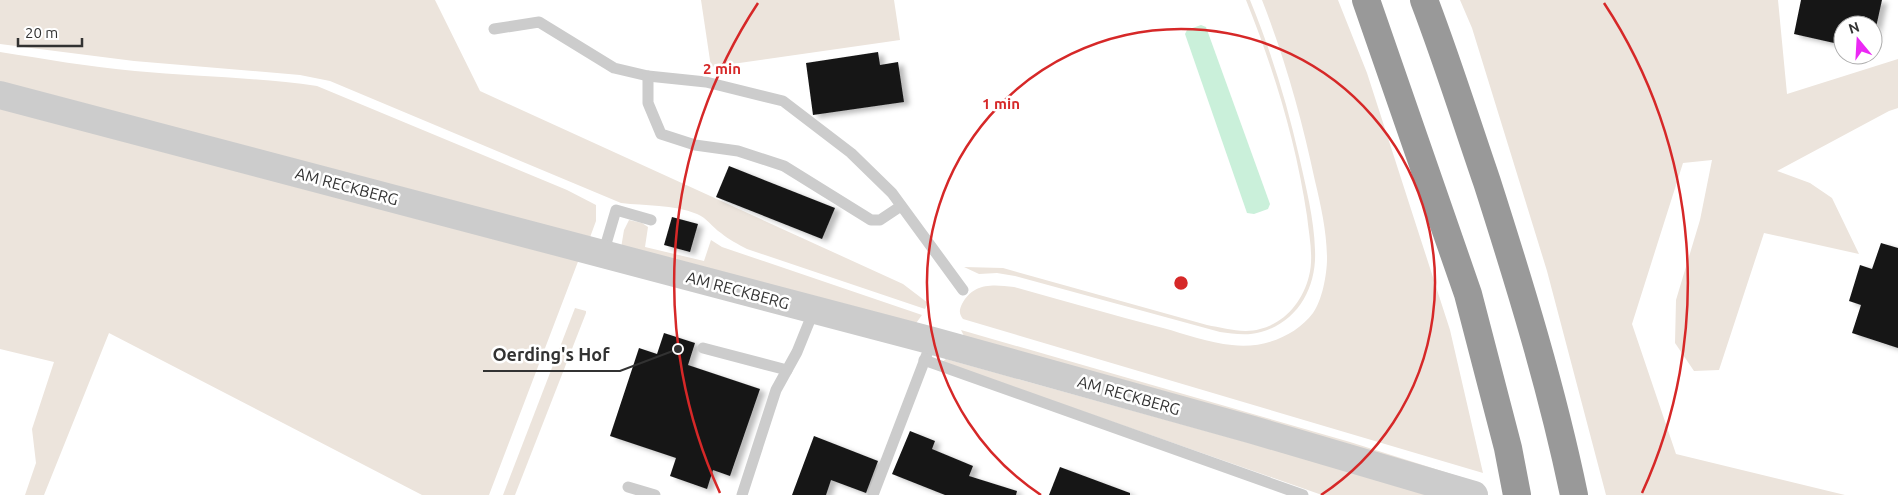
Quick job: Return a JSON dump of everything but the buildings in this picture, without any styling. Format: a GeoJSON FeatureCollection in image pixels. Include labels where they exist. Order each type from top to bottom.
{"type":"FeatureCollection","features":[{"type":"Feature","properties":{"kind":"highway"},"geometry":{"type":"LineString","coordinates":[[1366,0],[1468,294],[1508,448],[1517,495]]}},
{"type":"Feature","properties":{"kind":"highway"},"geometry":{"type":"LineString","coordinates":[[1424,0],[1443,51],[1518,279],[1563,441],[1574,495]]}},
{"type":"Feature","properties":{"kind":"street","name":"AM RECKBERG"},"geometry":{"type":"LineString","coordinates":[[0,94],[814,310],[928,350],[1253,430],[1474,495]]}},
{"type":"Feature","properties":{"kind":"lane"},"geometry":{"type":"LineString","coordinates":[[494,29],[539,22],[614,68],[648,76],[706,82],[783,101],[851,153],[892,193],[963,290]]}},
{"type":"Feature","properties":{"kind":"lane"},"geometry":{"type":"LineString","coordinates":[[648,76],[648,103],[661,134],[695,145],[738,151],[784,166],[871,220],[880,220],[901,206]]}},
{"type":"Feature","properties":{"kind":"lane"},"geometry":{"type":"LineString","coordinates":[[603,254],[616,210],[652,220]]}},
{"type":"Feature","properties":{"kind":"lane"},"geometry":{"type":"LineString","coordinates":[[742,495],[776,390],[814,310]]}},
{"type":"Feature","properties":{"kind":"lane"},"geometry":{"type":"LineString","coordinates":[[703,348],[787,370]]}},
{"type":"Feature","properties":{"kind":"lane"},"geometry":{"type":"LineString","coordinates":[[873,495],[928,350],[1303,495]]}},
{"type":"Feature","properties":{"kind":"lane"},"geometry":{"type":"LineString","coordinates":[[628,487],[655,495]]}},
{"type":"Feature","properties":{"kind":"shaded area"},"geometry":{"type":"Polygon","coordinates":[[[0,0],[435,0],[480,91],[903,284],[928,303],[925,309],[747,249],[727,238],[701,216],[688,211],[669,207],[621,203],[330,81],[300,75],[134,61],[0,44],[0,0]]]}},
{"type":"Feature","properties":{"kind":"shaded area"},"geometry":{"type":"Polygon","coordinates":[[[701,0],[894,0],[900,40],[711,67],[701,0]]]}},
{"type":"Feature","properties":{"kind":"shaded area"},"geometry":{"type":"Polygon","coordinates":[[[1246,0],[1250,0],[1278,77],[1294,136],[1311,215],[1315,250],[1313,277],[1309,290],[1295,311],[1274,327],[1261,332],[1246,334],[1225,333],[1015,276],[997,273],[979,274],[964,267],[1003,268],[1207,325],[1234,330],[1247,331],[1269,326],[1292,310],[1302,294],[1309,276],[1311,254],[1307,216],[1297,160],[1283,106],[1246,0]]]}},
{"type":"Feature","properties":{"kind":"shaded area"},"geometry":{"type":"Polygon","coordinates":[[[1262,0],[1338,0],[1367,73],[1450,330],[1483,473],[963,319],[961,315],[962,304],[972,292],[984,286],[998,285],[1014,287],[1197,338],[1232,345],[1254,345],[1277,340],[1297,329],[1306,321],[1319,302],[1323,287],[1327,259],[1325,229],[1299,112],[1262,0]]]}},
{"type":"Feature","properties":{"kind":"shaded area"},"geometry":{"type":"Polygon","coordinates":[[[1460,0],[1778,0],[1787,94],[1898,59],[1898,108],[1777,171],[1810,183],[1832,198],[1859,254],[1764,233],[1719,370],[1694,371],[1675,343],[1676,300],[1700,220],[1712,160],[1683,163],[1632,324],[1676,454],[1845,495],[1606,495],[1547,271],[1472,28],[1460,0]]]}},
{"type":"Feature","properties":{"kind":"shaded area"},"geometry":{"type":"Polygon","coordinates":[[[1201,25],[1206,27],[1270,204],[1268,209],[1254,214],[1247,213],[1185,34],[1187,30],[1201,25]]]}},
{"type":"Feature","properties":{"kind":"shaded area"},"geometry":{"type":"Polygon","coordinates":[[[0,52],[118,69],[317,86],[567,190],[596,205],[596,221],[589,240],[0,84],[0,52]]]}},
{"type":"Feature","properties":{"kind":"shaded area"},"geometry":{"type":"Polygon","coordinates":[[[0,106],[579,259],[489,495],[422,495],[109,333],[44,495],[25,495],[36,463],[32,429],[54,362],[0,349],[0,106]]]}},
{"type":"Feature","properties":{"kind":"shaded area"},"geometry":{"type":"Polygon","coordinates":[[[629,220],[642,223],[648,227],[645,247],[704,261],[711,240],[722,247],[922,315],[914,326],[621,248],[624,230],[629,220]]]}},
{"type":"Feature","properties":{"kind":"shaded area"},"geometry":{"type":"Polygon","coordinates":[[[575,308],[586,311],[586,313],[515,495],[503,495],[575,308]]]}},
{"type":"Feature","properties":{"kind":"shaded area"},"geometry":{"type":"Polygon","coordinates":[[[961,330],[1350,442],[1483,484],[1479,485],[965,338],[961,330]]]}},
{"type":"Feature","properties":{"kind":"shaded area"},"geometry":{"type":"Polygon","coordinates":[[[946,359],[1437,495],[1322,495],[942,362],[946,359]]]}},
{"type":"Feature","properties":{"kind":"place","name":"Oerding's Hof"},"geometry":{"type":"Point","coordinates":[678,349]}}]}
